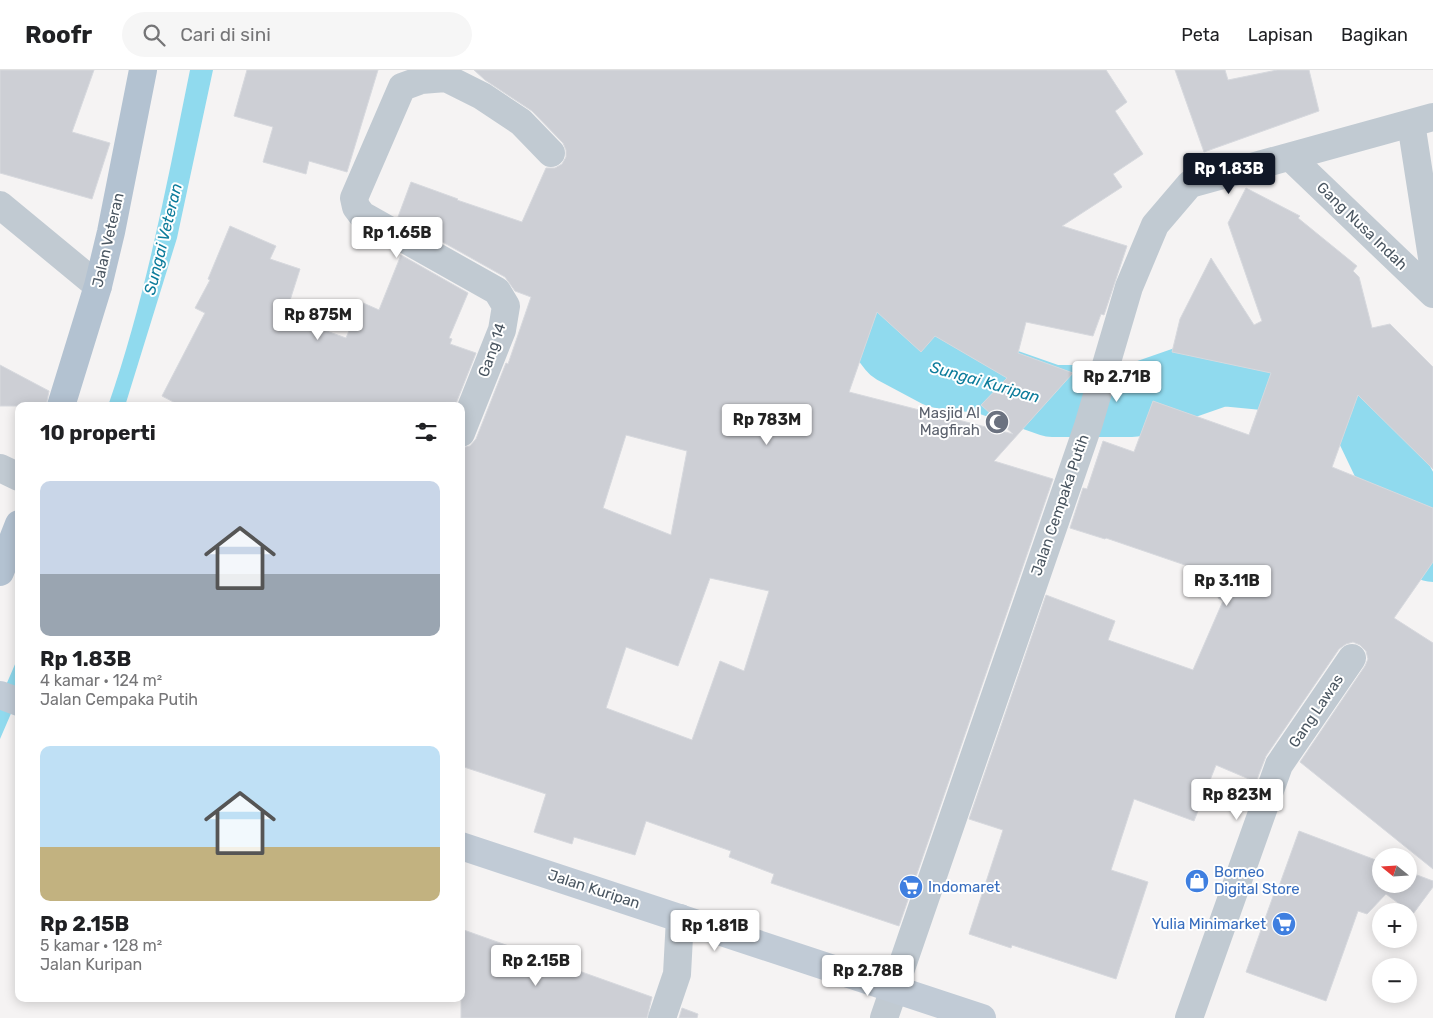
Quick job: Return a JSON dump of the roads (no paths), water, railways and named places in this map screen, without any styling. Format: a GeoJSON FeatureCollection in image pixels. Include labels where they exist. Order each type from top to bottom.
{"type":"FeatureCollection","features":[{"type":"Feature","properties":{"kind":"main road","name":"Jalan Veteran"},"geometry":{"type":"LineString","coordinates":[[62,402],[98,286],[111,232],[143,70]]}},
{"type":"Feature","properties":{"kind":"main road"},"geometry":{"type":"LineString","coordinates":[[0,572],[15,534]]}},
{"type":"Feature","properties":{"kind":"main road"},"geometry":{"type":"LineString","coordinates":[[0,696],[15,701]]}},
{"type":"Feature","properties":{"kind":"main road","name":"Jalan Kuripan"},"geometry":{"type":"LineString","coordinates":[[465,847],[982,1018]]}},
{"type":"Feature","properties":{"kind":"street","name":"Gang 14"},"geometry":{"type":"LineString","coordinates":[[465,423],[502,330],[506,306],[497,291],[362,215],[356,207],[354,198],[402,86],[421,80],[446,78],[482,96],[521,122],[551,152]]}},
{"type":"Feature","properties":{"kind":"street"},"geometry":{"type":"LineString","coordinates":[[1422,120],[1433,264]]}},
{"type":"Feature","properties":{"kind":"street","name":"Jalan Cempaka Putih"},"geometry":{"type":"LineString","coordinates":[[884,1018],[1088,426],[1129,287],[1155,225],[1190,184],[1422,120]]}},
{"type":"Feature","properties":{"kind":"street","name":"Gang Nusa Indah"},"geometry":{"type":"LineString","coordinates":[[1290,157],[1433,294]]}},
{"type":"Feature","properties":{"kind":"street"},"geometry":{"type":"LineString","coordinates":[[0,205],[98,286]]}},
{"type":"Feature","properties":{"kind":"street"},"geometry":{"type":"LineString","coordinates":[[0,468],[15,475]]}},
{"type":"Feature","properties":{"kind":"street","name":"Gang Lawas"},"geometry":{"type":"LineString","coordinates":[[1189,1018],[1279,764],[1352,658]]}},
{"type":"Feature","properties":{"kind":"street"},"geometry":{"type":"LineString","coordinates":[[662,1018],[677,974],[680,918]]}},
{"type":"Feature","properties":{"kind":"water","name":"Sungai Veteran"},"geometry":{"type":"Polygon","coordinates":[[[190,70],[213,70],[177,238],[126,402],[109,402],[145,282],[190,70]]]}},
{"type":"Feature","properties":{"kind":"water"},"geometry":{"type":"Polygon","coordinates":[[[15,664],[15,704],[0,739],[0,699],[15,664]]]}},
{"type":"Feature","properties":{"kind":"waterway","name":"Sungai Kuripan"},"geometry":{"type":"LineString","coordinates":[[825,234],[852,293],[894,348],[939,372],[986,378],[1052,401],[1132,401],[1221,370],[1273,375],[1319,384],[1365,414],[1397,481],[1433,546]]}},
{"type":"Feature","properties":{"kind":"place","name":"Masjid Al Magfirah"},"geometry":{"type":"Point","coordinates":[997,422]}},
{"type":"Feature","properties":{"kind":"place","name":"Borneo Digital Store"},"geometry":{"type":"Point","coordinates":[1197,881]}},
{"type":"Feature","properties":{"kind":"place","name":"Indomaret"},"geometry":{"type":"Point","coordinates":[911,887]}},
{"type":"Feature","properties":{"kind":"place","name":"Yulia Minimarket"},"geometry":{"type":"Point","coordinates":[1284,924]}}]}
